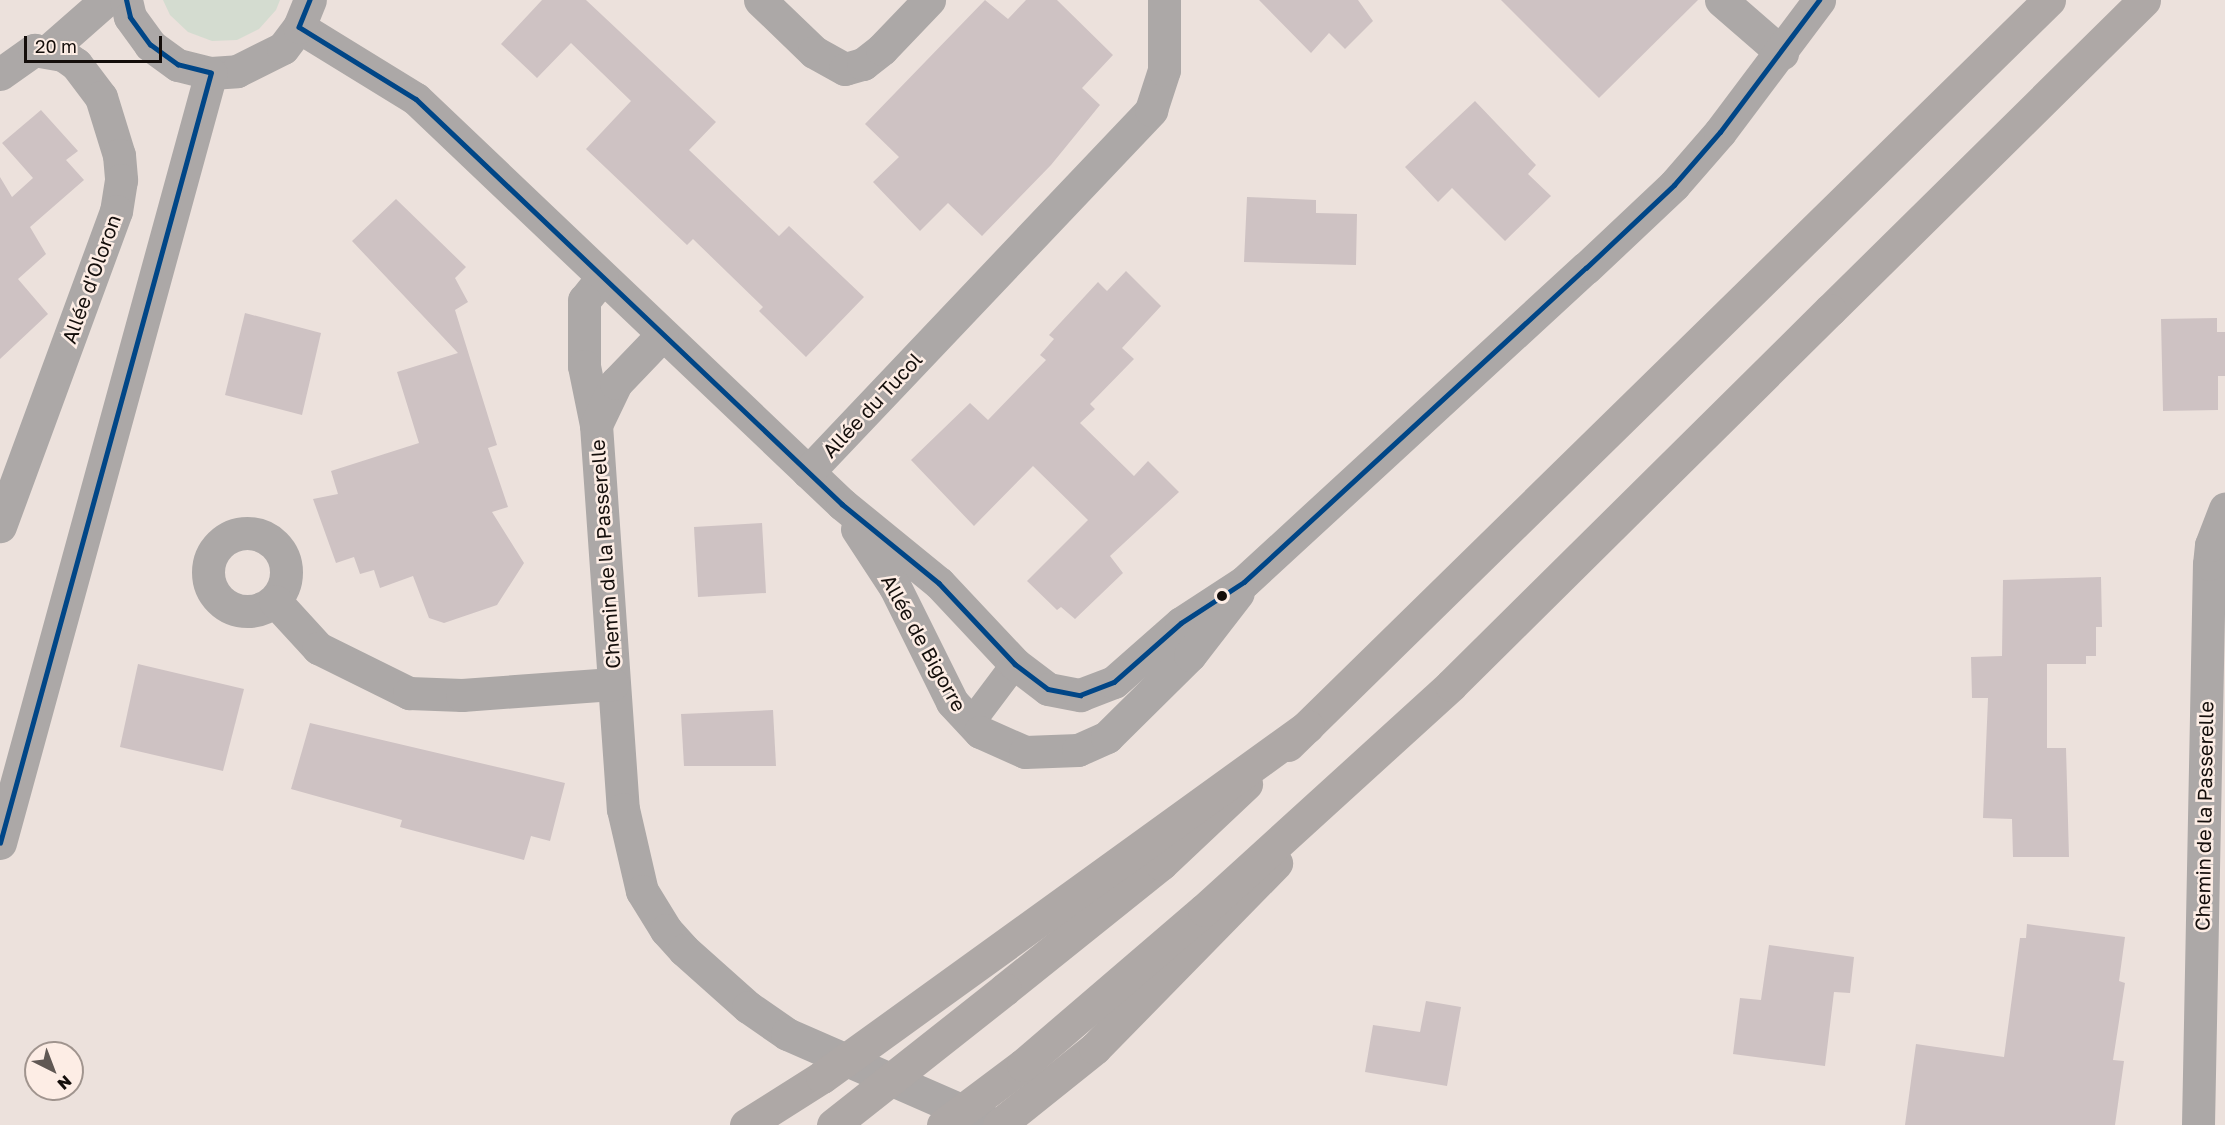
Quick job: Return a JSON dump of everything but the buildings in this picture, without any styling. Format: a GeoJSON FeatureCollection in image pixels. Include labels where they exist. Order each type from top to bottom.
{"type":"FeatureCollection","features":[{"type":"Feature","properties":{"kind":"highway"},"geometry":{"type":"LineString","coordinates":[[833,1125],[1161,864],[1308,726],[2049,0]]}},
{"type":"Feature","properties":{"kind":"highway"},"geometry":{"type":"LineString","coordinates":[[997,1125],[1095,1048],[1451,685],[2144,0]]}},
{"type":"Feature","properties":{"kind":"highway"},"geometry":{"type":"LineString","coordinates":[[943,1125],[1023,1065],[1204,910],[1451,685]]}},
{"type":"Feature","properties":{"kind":"highway"},"geometry":{"type":"LineString","coordinates":[[746,1125],[822,1077],[1308,726]]}},
{"type":"Feature","properties":{"kind":"street"},"geometry":{"type":"LineString","coordinates":[[0,74],[22,56],[48,51],[106,0]]}},
{"type":"Feature","properties":{"kind":"street"},"geometry":{"type":"LineString","coordinates":[[126,0],[130,17],[150,45],[178,65],[211,73],[237,71],[262,62],[283,48],[305,13]]}},
{"type":"Feature","properties":{"kind":"street"},"geometry":{"type":"LineString","coordinates":[[760,0],[814,52],[845,69],[863,64],[882,49],[929,0]]}},
{"type":"Feature","properties":{"kind":"street","name":"Allée du Tucol"},"geometry":{"type":"LineString","coordinates":[[305,13],[416,99],[808,472],[1151,111],[1164,69],[1164,0]]}},
{"type":"Feature","properties":{"kind":"street"},"geometry":{"type":"LineString","coordinates":[[1721,0],[1782,53]]}},
{"type":"Feature","properties":{"kind":"street","name":"Allée de Bigorre"},"geometry":{"type":"LineString","coordinates":[[808,472],[842,504],[939,583],[1016,664],[1048,689],[1065,695],[1091,693],[1114,682],[1181,622],[1244,582],[1674,185],[1782,53],[1819,0]]}},
{"type":"Feature","properties":{"kind":"street","name":"Allée d'Oloron"},"geometry":{"type":"LineString","coordinates":[[0,526],[116,211],[121,180],[119,155],[102,97],[76,64],[48,51]]}},
{"type":"Feature","properties":{"kind":"street"},"geometry":{"type":"LineString","coordinates":[[0,843],[29,747],[211,73]]}},
{"type":"Feature","properties":{"kind":"street","name":"Chemin de la Passerelle"},"geometry":{"type":"LineString","coordinates":[[602,278],[584,300],[584,366],[597,424],[623,809],[634,865],[642,891],[666,930],[717,981],[787,1034],[997,1125]]}},
{"type":"Feature","properties":{"kind":"street","name":"Chemin de la Passerelle"},"geometry":{"type":"LineString","coordinates":[[597,424],[616,383],[662,335]]}},
{"type":"Feature","properties":{"kind":"street","name":"Allée de Bigorre"},"geometry":{"type":"LineString","coordinates":[[842,504],[895,587],[952,702],[970,723],[993,740],[1025,752],[1058,754],[1091,746],[1130,717],[1162,686],[1233,603],[1244,582]]}},
{"type":"Feature","properties":{"kind":"street","name":"Chemin de la Passerelle"},"geometry":{"type":"LineString","coordinates":[[2198,1125],[2209,564],[2211,545],[2225,509]]}},
{"type":"Feature","properties":{"kind":"street","name":"Chemin de la Passerelle"},"geometry":{"type":"LineString","coordinates":[[275,601],[318,648],[409,693],[453,695],[613,684]]}},
{"type":"Feature","properties":{"kind":"lane"},"geometry":{"type":"LineString","coordinates":[[970,723],[1016,664]]}},
{"type":"Feature","properties":{"kind":"shaded area"},"geometry":{"type":"Polygon","coordinates":[[[163,0],[280,0],[276,10],[259,29],[237,40],[212,41],[188,32],[170,15],[163,0]]]}},
{"type":"Feature","properties":{"kind":"transit line"},"geometry":{"type":"LineString","coordinates":[[0,843],[211,73],[178,65],[150,45],[130,17],[126,0]]}},
{"type":"Feature","properties":{"kind":"transit line"},"geometry":{"type":"LineString","coordinates":[[310,0],[299,27],[416,99],[842,504],[939,583],[1015,664],[1048,689],[1080,695],[1114,682],[1181,623],[1244,582],[1586,268],[1674,185],[1720,132],[1819,0]]}}]}
